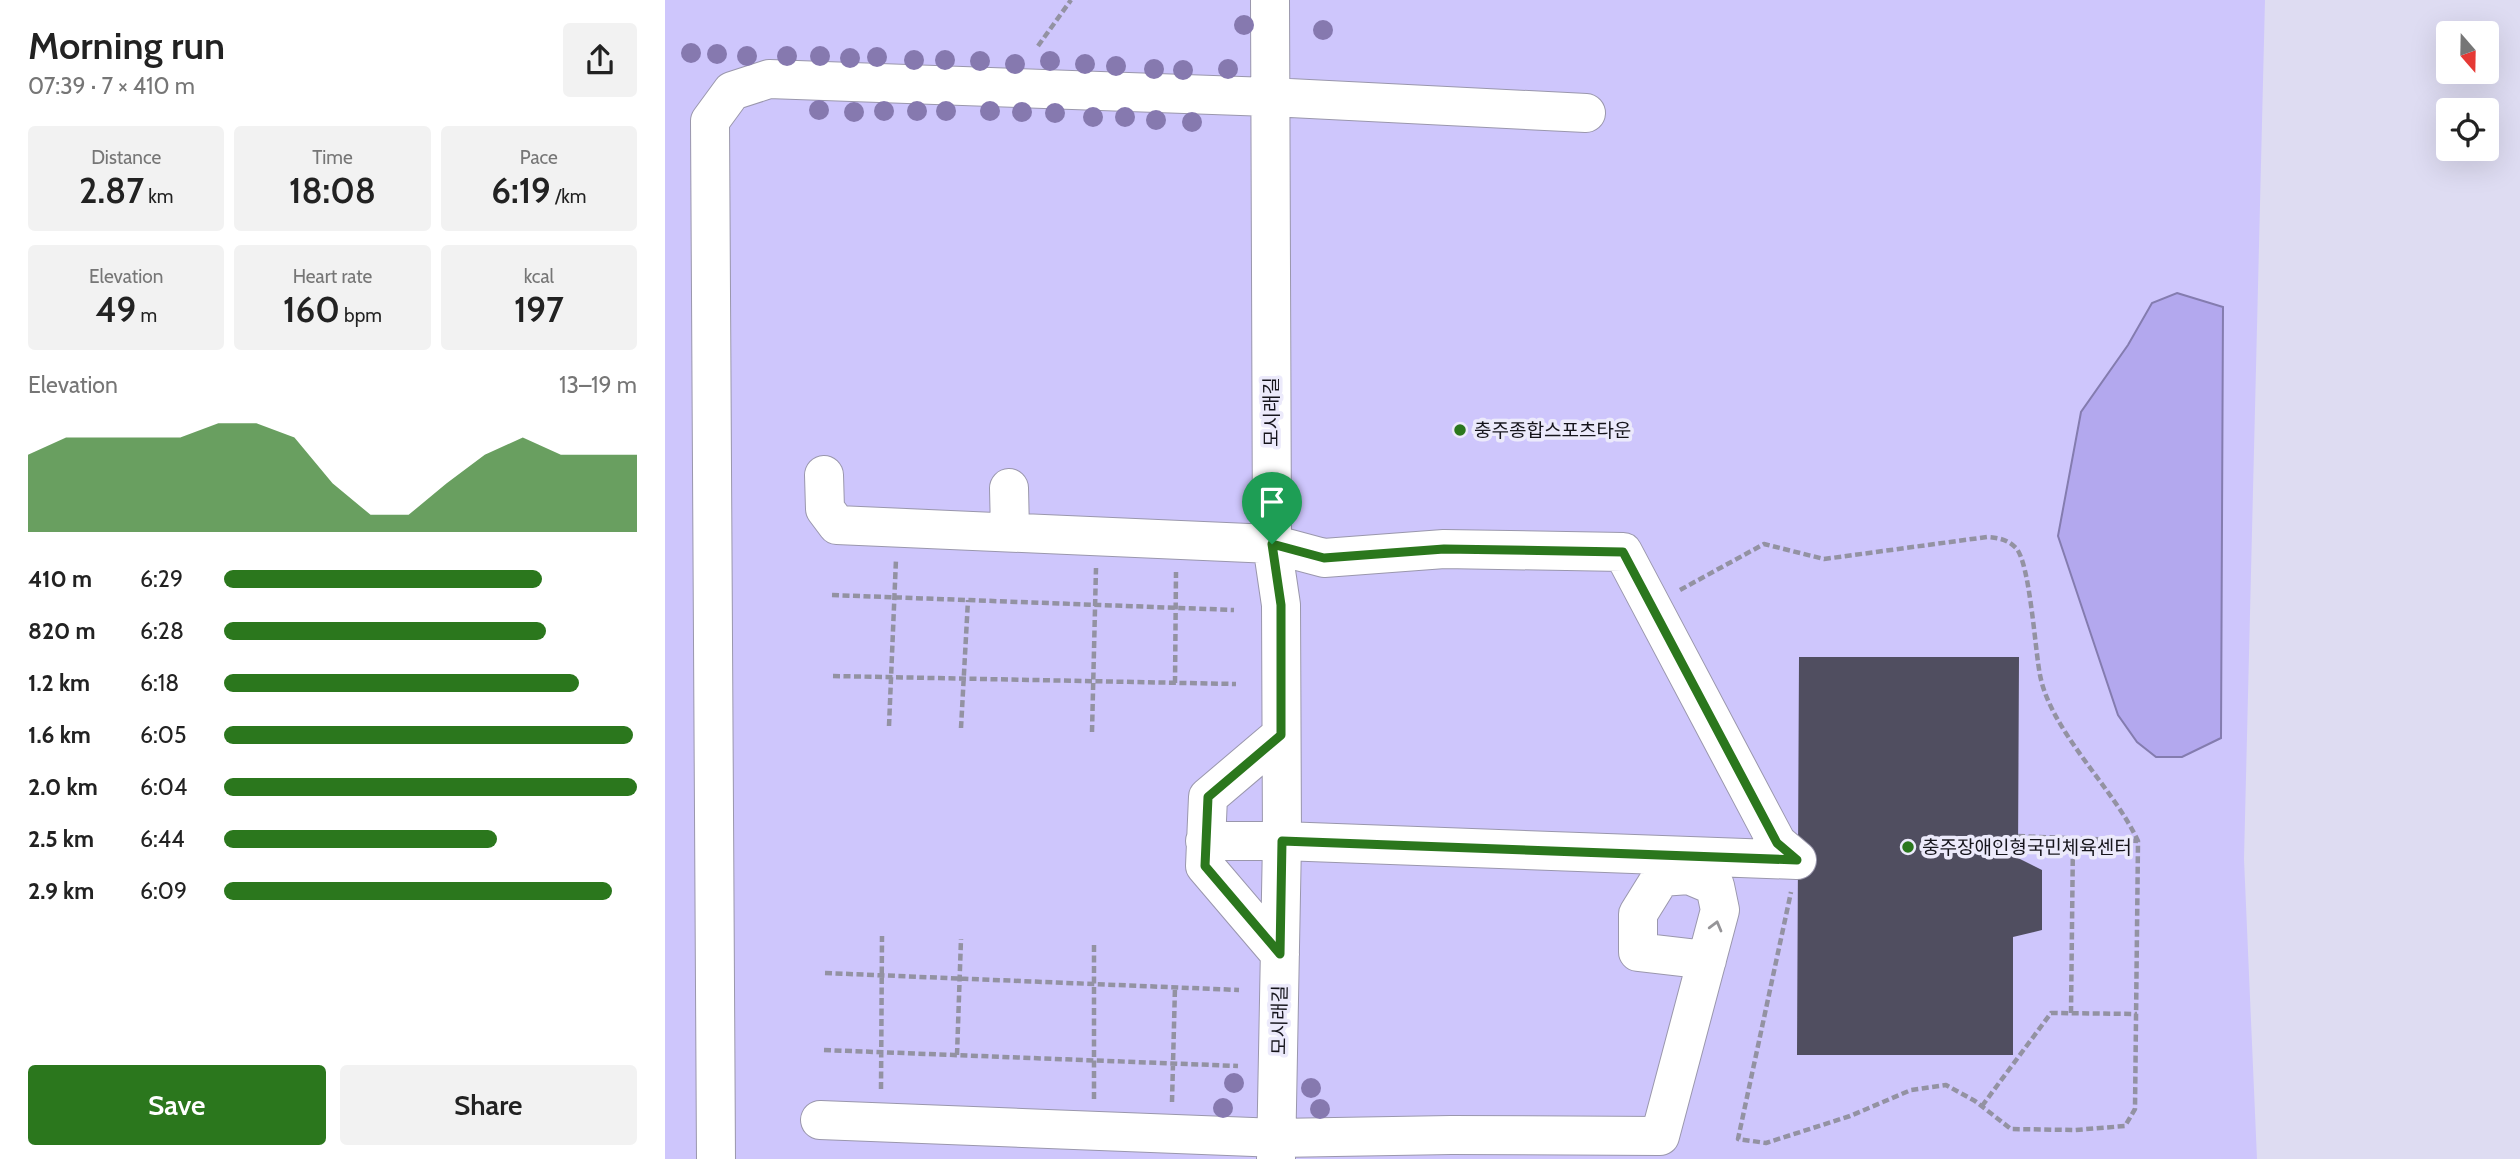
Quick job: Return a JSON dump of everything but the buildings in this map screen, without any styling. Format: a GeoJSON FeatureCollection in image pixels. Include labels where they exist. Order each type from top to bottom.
{"type":"FeatureCollection","features":[{"type":"Feature","properties":{"kind":"street","name":"모시래길"},"geometry":{"type":"LineString","coordinates":[[1270,0],[1272,544],[1281,605],[1282,841],[1276,1149]]}},
{"type":"Feature","properties":{"kind":"street"},"geometry":{"type":"LineString","coordinates":[[716,1159],[710,121],[732,91],[769,79],[1269,97],[1586,113]]}},
{"type":"Feature","properties":{"kind":"street"},"geometry":{"type":"LineString","coordinates":[[824,475],[825,509],[837,525],[1272,544],[1324,558],[1444,549],[1623,552],[1777,843],[1797,860]]}},
{"type":"Feature","properties":{"kind":"street"},"geometry":{"type":"LineString","coordinates":[[1009,488],[1010,531]]}},
{"type":"Feature","properties":{"kind":"street"},"geometry":{"type":"LineString","coordinates":[[1280,954],[1205,866],[1205,841],[1208,797],[1281,735]]}},
{"type":"Feature","properties":{"kind":"street"},"geometry":{"type":"LineString","coordinates":[[1205,841],[1282,841],[1797,860]]}},
{"type":"Feature","properties":{"kind":"street"},"geometry":{"type":"LineString","coordinates":[[820,1120],[1010,1143],[1276,1149],[1451,1135],[1660,1136],[1703,976]]}},
{"type":"Feature","properties":{"kind":"path"},"geometry":{"type":"LineString","coordinates":[[1038,46],[1071,0]]}},
{"type":"Feature","properties":{"kind":"path"},"geometry":{"type":"LineString","coordinates":[[1652,606],[1764,544],[1824,559],[1987,537],[2003,538],[2018,550],[2040,678],[2056,717],[2127,817],[2138,841],[2135,1109],[2125,1126],[2075,1130],[2011,1129],[1982,1106],[1946,1085],[1911,1090],[1850,1116],[1766,1143],[1738,1139],[1797,860]]}},
{"type":"Feature","properties":{"kind":"path"},"geometry":{"type":"LineString","coordinates":[[889,726],[896,554]]}},
{"type":"Feature","properties":{"kind":"path"},"geometry":{"type":"LineString","coordinates":[[1092,732],[1096,561]]}},
{"type":"Feature","properties":{"kind":"path"},"geometry":{"type":"LineString","coordinates":[[1175,683],[1176,564]]}},
{"type":"Feature","properties":{"kind":"path"},"geometry":{"type":"LineString","coordinates":[[832,595],[1234,610]]}},
{"type":"Feature","properties":{"kind":"path"},"geometry":{"type":"LineString","coordinates":[[961,728],[968,600]]}},
{"type":"Feature","properties":{"kind":"path"},"geometry":{"type":"LineString","coordinates":[[833,676],[1236,684]]}},
{"type":"Feature","properties":{"kind":"path"},"geometry":{"type":"LineString","coordinates":[[2018,836],[2138,841]]}},
{"type":"Feature","properties":{"kind":"path"},"geometry":{"type":"LineString","coordinates":[[2071,1013],[2073,839]]}},
{"type":"Feature","properties":{"kind":"path"},"geometry":{"type":"LineString","coordinates":[[881,1100],[882,936]]}},
{"type":"Feature","properties":{"kind":"path"},"geometry":{"type":"LineString","coordinates":[[957,1055],[961,939]]}},
{"type":"Feature","properties":{"kind":"path"},"geometry":{"type":"LineString","coordinates":[[1094,943],[1094,1106]]}},
{"type":"Feature","properties":{"kind":"path"},"geometry":{"type":"LineString","coordinates":[[825,973],[1239,990]]}},
{"type":"Feature","properties":{"kind":"path"},"geometry":{"type":"LineString","coordinates":[[1172,1108],[1175,987]]}},
{"type":"Feature","properties":{"kind":"path"},"geometry":{"type":"LineString","coordinates":[[1982,1106],[2051,1013],[2137,1014]]}},
{"type":"Feature","properties":{"kind":"path"},"geometry":{"type":"LineString","coordinates":[[824,1050],[1238,1066]]}},
{"type":"Feature","properties":{"kind":"shaded area","name":"충주종합스포츠타운"},"geometry":{"type":"Polygon","coordinates":[[[665,0],[2265,0],[2244,859],[2257,1159],[665,1159],[665,0]]]}},
{"type":"Feature","properties":{"kind":"shaded area"},"geometry":{"type":"Polygon","coordinates":[[[2177,293],[2223,307],[2221,738],[2182,757],[2156,757],[2137,742],[2118,715],[2058,536],[2081,412],[2128,345],[2152,303],[2177,293]]]}},
{"type":"Feature","properties":{"kind":"place","name":"충주종합스포츠타운"},"geometry":{"type":"Point","coordinates":[1460,430]}},
{"type":"Feature","properties":{"kind":"place","name":"충주장애인형국민체육센터"},"geometry":{"type":"Point","coordinates":[1908,847]}},
{"type":"Feature","properties":{"kind":"route"},"geometry":{"type":"LineString","coordinates":[[1272,544],[1324,558],[1444,549],[1623,552],[1777,843],[1797,860],[1282,841],[1280,954],[1205,866],[1208,797],[1281,735],[1281,605],[1272,544]]}}]}
